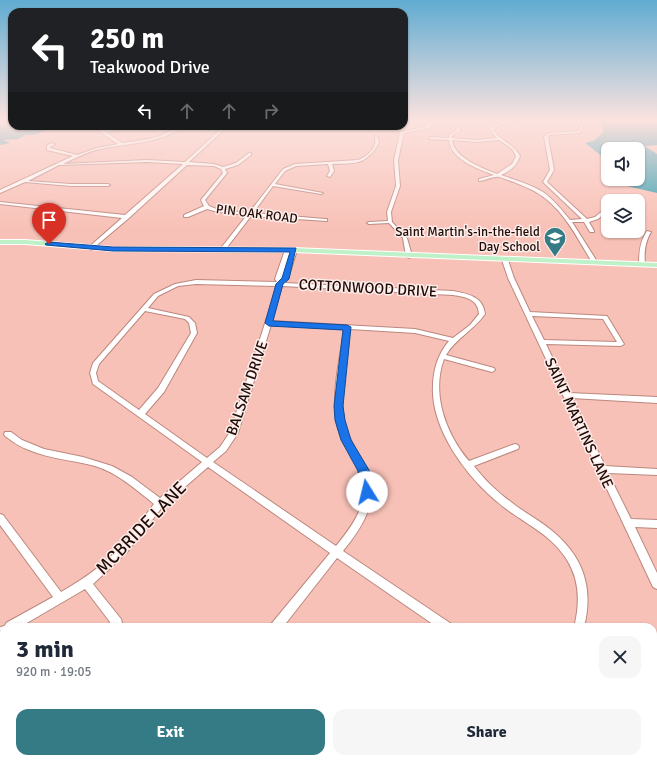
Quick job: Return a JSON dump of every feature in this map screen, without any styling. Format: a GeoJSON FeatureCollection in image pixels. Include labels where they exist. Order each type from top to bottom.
{"type":"FeatureCollection","features":[{"type":"Feature","properties":{"kind":"main road"},"geometry":{"type":"LineString","coordinates":[[0,242],[25,242],[91,248],[291,250],[505,260],[657,265]]}},
{"type":"Feature","properties":{"kind":"street"},"geometry":{"type":"LineString","coordinates":[[0,192],[26,182],[76,157]]}},
{"type":"Feature","properties":{"kind":"street"},"geometry":{"type":"LineString","coordinates":[[91,248],[193,157]]}},
{"type":"Feature","properties":{"kind":"street"},"geometry":{"type":"LineString","coordinates":[[61,165],[147,161],[187,162],[214,165],[223,168],[237,164],[247,157]]}},
{"type":"Feature","properties":{"kind":"street"},"geometry":{"type":"LineString","coordinates":[[223,249],[278,176],[287,168],[295,165],[355,162],[368,157]]}},
{"type":"Feature","properties":{"kind":"street"},"geometry":{"type":"LineString","coordinates":[[397,157],[398,186],[389,212],[390,222],[405,238],[409,256]]}},
{"type":"Feature","properties":{"kind":"street"},"geometry":{"type":"LineString","coordinates":[[460,157],[464,161],[480,169],[534,188],[554,204],[570,221],[595,263]]}},
{"type":"Feature","properties":{"kind":"street"},"geometry":{"type":"LineString","coordinates":[[480,180],[497,175],[512,167],[518,159],[518,157]]}},
{"type":"Feature","properties":{"kind":"street"},"geometry":{"type":"LineString","coordinates":[[550,157],[552,170],[545,182],[586,221],[592,231]]}},
{"type":"Feature","properties":{"kind":"street"},"geometry":{"type":"LineString","coordinates":[[329,176],[332,171],[330,163]]}},
{"type":"Feature","properties":{"kind":"street","name":"PIN OAK ROAD"},"geometry":{"type":"LineString","coordinates":[[223,168],[225,171],[224,176],[203,200],[207,207],[218,211],[325,220]]}},
{"type":"Feature","properties":{"kind":"street"},"geometry":{"type":"LineString","coordinates":[[26,182],[71,185],[108,185]]}},
{"type":"Feature","properties":{"kind":"street"},"geometry":{"type":"LineString","coordinates":[[272,185],[321,193]]}},
{"type":"Feature","properties":{"kind":"street"},"geometry":{"type":"LineString","coordinates":[[0,203],[127,217]]}},
{"type":"Feature","properties":{"kind":"street"},"geometry":{"type":"LineString","coordinates":[[186,216],[207,207]]}},
{"type":"Feature","properties":{"kind":"street"},"geometry":{"type":"LineString","coordinates":[[570,221],[586,221],[601,215]]}},
{"type":"Feature","properties":{"kind":"street"},"geometry":{"type":"LineString","coordinates":[[369,224],[390,222]]}},
{"type":"Feature","properties":{"kind":"street"},"geometry":{"type":"LineString","coordinates":[[642,264],[641,254],[646,235],[649,232]]}},
{"type":"Feature","properties":{"kind":"street","name":"BALSAM DRIVE"},"geometry":{"type":"LineString","coordinates":[[208,462],[223,449],[234,433],[280,284],[285,279],[291,250]]}},
{"type":"Feature","properties":{"kind":"street","name":"SAINT MARTINS LANE"},"geometry":{"type":"LineString","coordinates":[[505,260],[511,278],[566,396],[657,584]]}},
{"type":"Feature","properties":{"kind":"street","name":"COTTONWOOD DRIVE"},"geometry":{"type":"LineString","coordinates":[[440,623],[337,553],[95,382],[93,373],[96,362],[160,292],[181,284],[280,284],[440,292],[465,295],[479,304],[482,314],[452,340],[443,356],[438,374],[436,401],[438,412],[449,439],[468,465],[484,483],[506,504],[553,536],[569,554],[581,579],[584,598],[584,611],[580,623]]}},
{"type":"Feature","properties":{"kind":"street"},"geometry":{"type":"LineString","coordinates":[[140,414],[161,390],[194,334],[192,323],[187,318],[143,310]]}},
{"type":"Feature","properties":{"kind":"street"},"geometry":{"type":"LineString","coordinates":[[528,314],[605,317],[621,344],[541,342]]}},
{"type":"Feature","properties":{"kind":"street"},"geometry":{"type":"LineString","coordinates":[[269,323],[415,331],[452,340]]}},
{"type":"Feature","properties":{"kind":"street"},"geometry":{"type":"LineString","coordinates":[[279,623],[337,553],[359,523],[367,500],[363,470],[346,440],[340,420],[339,406],[347,327]]}},
{"type":"Feature","properties":{"kind":"street"},"geometry":{"type":"LineString","coordinates":[[443,356],[492,370]]}},
{"type":"Feature","properties":{"kind":"street"},"geometry":{"type":"LineString","coordinates":[[566,396],[657,400]]}},
{"type":"Feature","properties":{"kind":"street"},"geometry":{"type":"LineString","coordinates":[[8,434],[18,443],[29,449],[86,461],[110,468],[160,503]]}},
{"type":"Feature","properties":{"kind":"street"},"geometry":{"type":"LineString","coordinates":[[468,465],[515,447]]}},
{"type":"Feature","properties":{"kind":"street","name":"MCBRIDE LANE"},"geometry":{"type":"LineString","coordinates":[[17,623],[86,583],[112,562],[125,548],[160,503],[208,462]]}},
{"type":"Feature","properties":{"kind":"street"},"geometry":{"type":"LineString","coordinates":[[601,469],[657,472]]}},
{"type":"Feature","properties":{"kind":"street"},"geometry":{"type":"LineString","coordinates":[[0,518],[60,598]]}},
{"type":"Feature","properties":{"kind":"street"},"geometry":{"type":"LineString","coordinates":[[628,523],[657,524]]}},
{"type":"Feature","properties":{"kind":"street"},"geometry":{"type":"LineString","coordinates":[[86,583],[117,623]]}},
{"type":"Feature","properties":{"kind":"water"},"geometry":{"type":"Polygon","coordinates":[[[645,157],[657,157],[657,193],[627,186],[645,186],[645,157]]]}},
{"type":"Feature","properties":{"kind":"place","name":"Saint Martin's-in-the-field Day School"},"geometry":{"type":"Point","coordinates":[555,258]}},
{"type":"Feature","properties":{"kind":"route"},"geometry":{"type":"LineString","coordinates":[[49,244],[113,249],[294,250],[285,279],[280,284],[269,323],[347,327],[339,406],[340,420],[343,434],[363,470],[367,492]]}}]}
